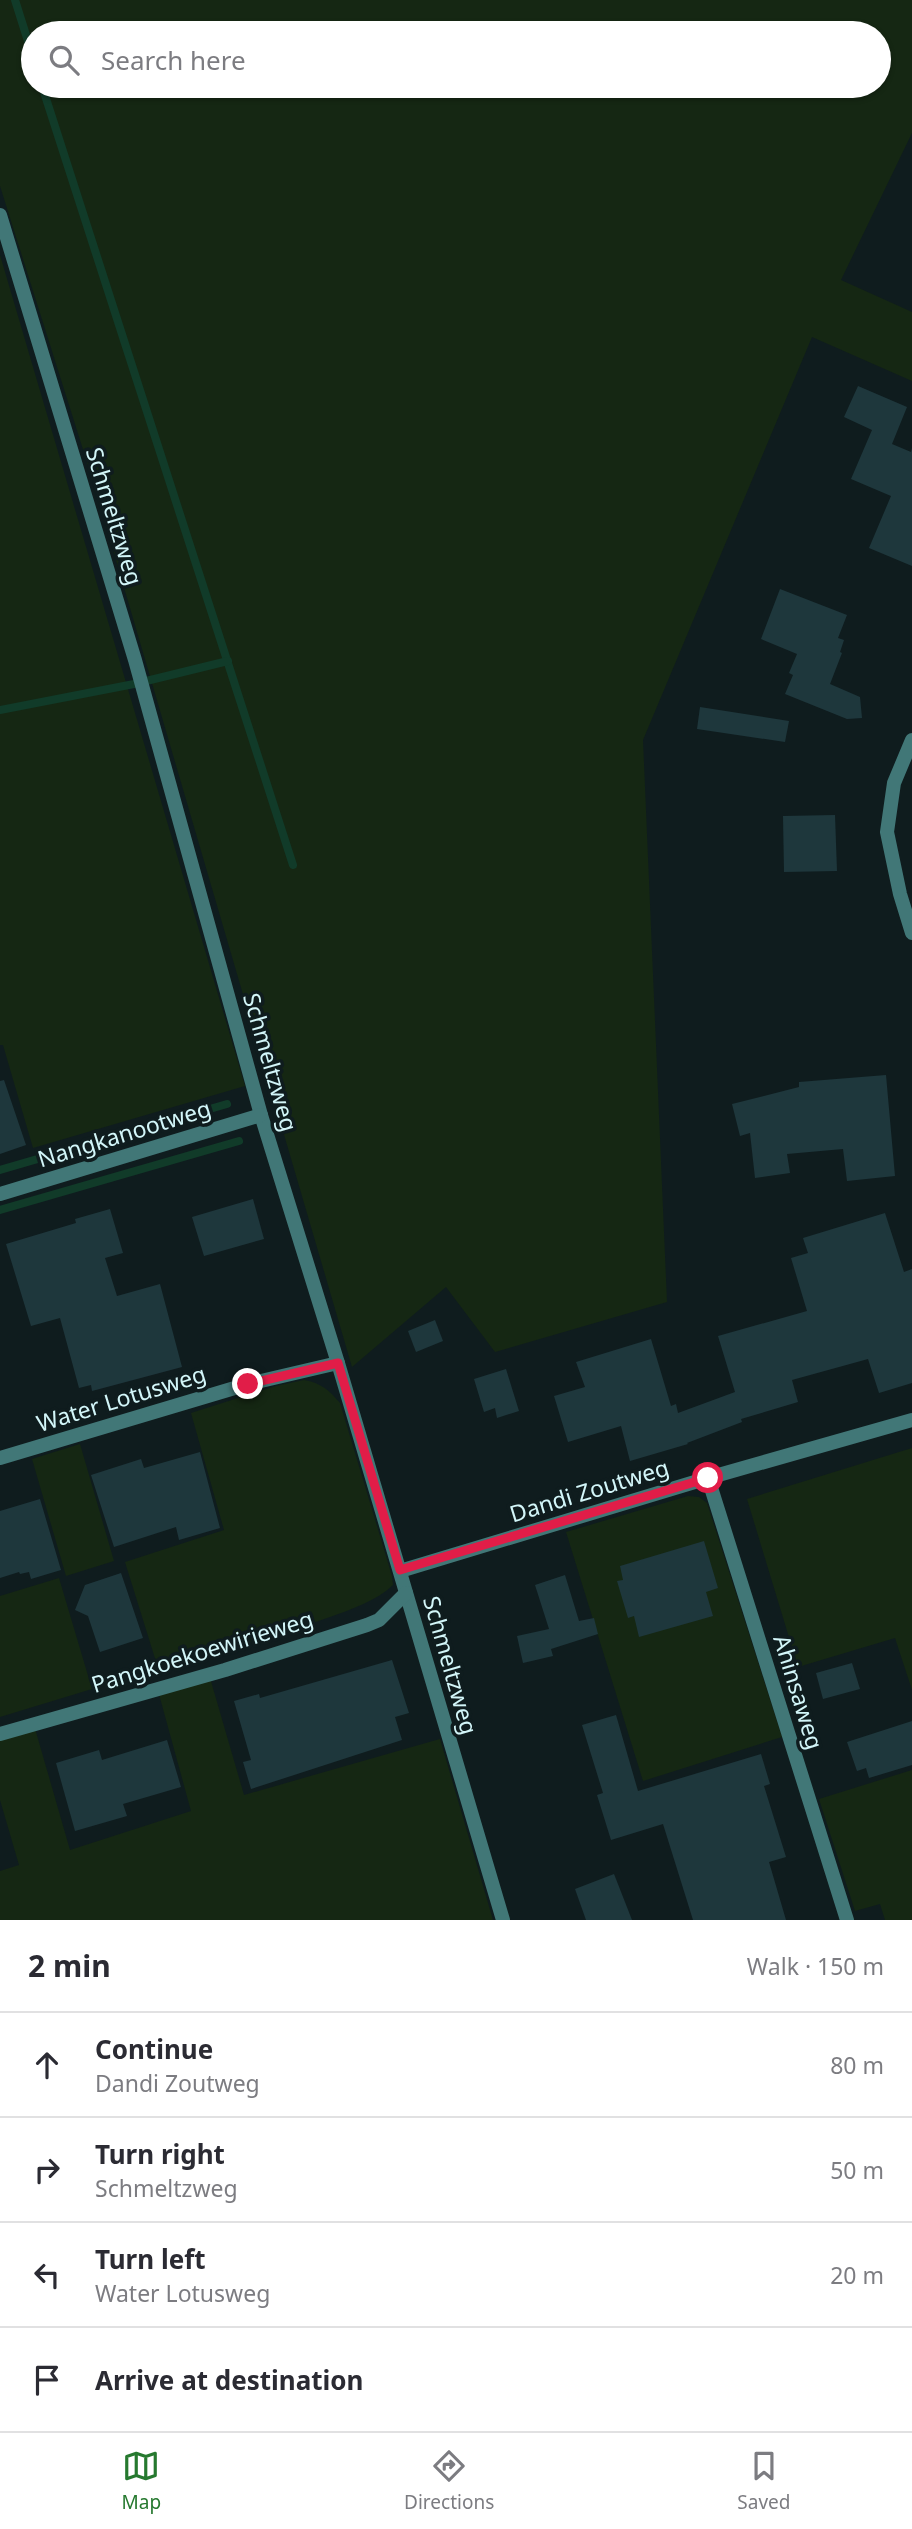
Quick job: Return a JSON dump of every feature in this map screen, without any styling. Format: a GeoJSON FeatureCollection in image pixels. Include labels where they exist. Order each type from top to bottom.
{"type":"FeatureCollection","features":[{"type":"Feature","properties":{"kind":"street","name":"Schmeltzweg"},"geometry":{"type":"LineString","coordinates":[[0,215],[148,703],[261,1115],[338,1363],[503,1920]]}},
{"type":"Feature","properties":{"kind":"street"},"geometry":{"type":"LineString","coordinates":[[912,740],[894,783],[887,832],[900,894],[912,933]]}},
{"type":"Feature","properties":{"kind":"street","name":"Nangkanootweg"},"geometry":{"type":"LineString","coordinates":[[0,1194],[261,1115]]}},
{"type":"Feature","properties":{"kind":"street","name":"Water Lotusweg"},"geometry":{"type":"LineString","coordinates":[[0,1458],[248,1384],[338,1363]]}},
{"type":"Feature","properties":{"kind":"street","name":"Dandi Zoutweg"},"geometry":{"type":"LineString","coordinates":[[400,1570],[912,1420]]}},
{"type":"Feature","properties":{"kind":"street","name":"Ahinsaweg"},"geometry":{"type":"LineString","coordinates":[[708,1478],[847,1920]]}},
{"type":"Feature","properties":{"kind":"street","name":"Pangkoekoewirieweg"},"geometry":{"type":"LineString","coordinates":[[0,1734],[225,1670],[367,1625],[379,1620],[406,1593]]}},
{"type":"Feature","properties":{"kind":"green space"},"geometry":{"type":"Polygon","coordinates":[[[0,0],[912,0],[912,133],[841,280],[912,312],[912,381],[812,337],[643,740],[667,1302],[495,1352],[446,1287],[352,1367],[92,478],[0,186],[0,0]]]}},
{"type":"Feature","properties":{"kind":"green space"},"geometry":{"type":"Polygon","coordinates":[[[0,255],[245,1086],[33,1148],[3,1045],[0,1045],[0,255]]]}},
{"type":"Feature","properties":{"kind":"green space"},"geometry":{"type":"Polygon","coordinates":[[[304,1380],[324,1388],[340,1403],[393,1585],[371,1600],[330,1617],[158,1668],[125,1562],[224,1530],[191,1413],[304,1380]]]}},
{"type":"Feature","properties":{"kind":"green space"},"geometry":{"type":"Polygon","coordinates":[[[80,1444],[114,1561],[66,1576],[32,1459],[80,1444]]]}},
{"type":"Feature","properties":{"kind":"green space"},"geometry":{"type":"Polygon","coordinates":[[[912,1448],[912,1690],[895,1638],[798,1667],[747,1499],[912,1448]]]}},
{"type":"Feature","properties":{"kind":"green space"},"geometry":{"type":"Polygon","coordinates":[[[688,1496],[699,1497],[707,1503],[782,1737],[643,1781],[566,1532],[688,1496]]]}},
{"type":"Feature","properties":{"kind":"green space"},"geometry":{"type":"Polygon","coordinates":[[[59,1578],[92,1689],[0,1717],[0,1596],[59,1578]]]}},
{"type":"Feature","properties":{"kind":"green space"},"geometry":{"type":"Polygon","coordinates":[[[208,1671],[244,1795],[440,1739],[493,1920],[0,1920],[0,1871],[19,1865],[0,1800],[0,1734],[34,1725],[70,1850],[191,1811],[157,1687],[208,1671]]]}},
{"type":"Feature","properties":{"kind":"green space"},"geometry":{"type":"Polygon","coordinates":[[[912,1770],[912,1920],[885,1920],[880,1904],[855,1911],[819,1799],[912,1770]]]}},
{"type":"Feature","properties":{"kind":"building"},"geometry":{"type":"Polygon","coordinates":[[[858,386],[907,407],[892,444],[911,452],[912,448],[912,566],[869,548],[891,496],[851,479],[872,430],[844,417],[858,386]]]}},
{"type":"Feature","properties":{"kind":"building"},"geometry":{"type":"Polygon","coordinates":[[[780,589],[847,615],[838,638],[844,640],[840,652],[842,653],[830,684],[860,697],[862,718],[847,719],[785,694],[793,675],[789,673],[797,654],[761,639],[780,589]]]}},
{"type":"Feature","properties":{"kind":"building"},"geometry":{"type":"Polygon","coordinates":[[[700,707],[789,721],[785,742],[697,729],[700,707]]]}},
{"type":"Feature","properties":{"kind":"building"},"geometry":{"type":"Polygon","coordinates":[[[835,815],[837,871],[784,872],[783,816],[835,815]]]}},
{"type":"Feature","properties":{"kind":"building"},"geometry":{"type":"Polygon","coordinates":[[[886,1075],[895,1176],[847,1181],[843,1149],[787,1154],[790,1173],[755,1178],[750,1133],[740,1136],[732,1104],[799,1087],[799,1082],[886,1075]]]}},
{"type":"Feature","properties":{"kind":"building"},"geometry":{"type":"Polygon","coordinates":[[[4,1080],[26,1145],[0,1154],[0,1081],[4,1080]]]}},
{"type":"Feature","properties":{"kind":"building"},"geometry":{"type":"Polygon","coordinates":[[[253,1199],[264,1239],[204,1256],[192,1217],[253,1199]]]}},
{"type":"Feature","properties":{"kind":"building"},"geometry":{"type":"Polygon","coordinates":[[[110,1209],[123,1253],[105,1258],[117,1296],[160,1284],[182,1367],[92,1391],[91,1385],[79,1388],[60,1318],[31,1326],[6,1244],[76,1223],[75,1219],[110,1209]]]}},
{"type":"Feature","properties":{"kind":"building"},"geometry":{"type":"Polygon","coordinates":[[[885,1213],[904,1272],[912,1269],[912,1383],[879,1393],[868,1359],[792,1380],[798,1402],[741,1419],[742,1422],[688,1444],[630,1461],[621,1426],[568,1442],[554,1396],[585,1387],[576,1362],[651,1339],[671,1406],[676,1404],[678,1413],[735,1392],[718,1336],[807,1311],[791,1258],[808,1253],[803,1238],[885,1213]]]}},
{"type":"Feature","properties":{"kind":"building"},"geometry":{"type":"Polygon","coordinates":[[[435,1320],[443,1341],[416,1352],[408,1331],[435,1320]]]}},
{"type":"Feature","properties":{"kind":"building"},"geometry":{"type":"Polygon","coordinates":[[[506,1369],[519,1411],[497,1418],[495,1408],[484,1412],[474,1379],[506,1369]]]}},
{"type":"Feature","properties":{"kind":"building"},"geometry":{"type":"Polygon","coordinates":[[[200,1452],[220,1528],[179,1540],[176,1527],[114,1547],[91,1475],[141,1459],[144,1468],[200,1452]]]}},
{"type":"Feature","properties":{"kind":"building"},"geometry":{"type":"Polygon","coordinates":[[[40,1499],[61,1570],[31,1579],[29,1572],[0,1578],[0,1511],[40,1499]]]}},
{"type":"Feature","properties":{"kind":"building"},"geometry":{"type":"Polygon","coordinates":[[[704,1541],[718,1588],[706,1592],[713,1616],[639,1637],[634,1616],[628,1618],[617,1581],[623,1580],[620,1566],[704,1541]]]}},
{"type":"Feature","properties":{"kind":"building"},"geometry":{"type":"Polygon","coordinates":[[[121,1573],[143,1638],[100,1652],[88,1616],[75,1610],[85,1585],[121,1573]]]}},
{"type":"Feature","properties":{"kind":"building"},"geometry":{"type":"Polygon","coordinates":[[[565,1575],[579,1621],[594,1618],[598,1634],[551,1649],[553,1656],[523,1663],[517,1636],[549,1629],[535,1585],[565,1575]]]}},
{"type":"Feature","properties":{"kind":"building"},"geometry":{"type":"Polygon","coordinates":[[[392,1660],[409,1713],[395,1717],[402,1740],[251,1789],[243,1762],[251,1760],[234,1701],[259,1694],[260,1698],[392,1660]]]}},
{"type":"Feature","properties":{"kind":"building"},"geometry":{"type":"Polygon","coordinates":[[[852,1663],[860,1689],[823,1699],[816,1673],[852,1663]]]}},
{"type":"Feature","properties":{"kind":"building"},"geometry":{"type":"Polygon","coordinates":[[[616,1715],[638,1791],[761,1754],[770,1784],[764,1786],[786,1857],[769,1862],[786,1920],[693,1920],[663,1824],[611,1840],[597,1795],[603,1793],[582,1725],[616,1715]]]}},
{"type":"Feature","properties":{"kind":"building"},"geometry":{"type":"Polygon","coordinates":[[[912,1721],[912,1765],[869,1778],[866,1768],[857,1771],[847,1742],[912,1721]]]}},
{"type":"Feature","properties":{"kind":"building"},"geometry":{"type":"Polygon","coordinates":[[[167,1740],[181,1787],[123,1804],[127,1816],[75,1831],[56,1763],[99,1750],[102,1760],[167,1740]]]}},
{"type":"Feature","properties":{"kind":"building"},"geometry":{"type":"Polygon","coordinates":[[[614,1874],[632,1920],[586,1920],[575,1889],[614,1874]]]}},
{"type":"Feature","properties":{"kind":"waterway"},"geometry":{"type":"LineString","coordinates":[[15,0],[22,21]]}},
{"type":"Feature","properties":{"kind":"waterway"},"geometry":{"type":"LineString","coordinates":[[46,98],[293,865]]}},
{"type":"Feature","properties":{"kind":"waterway"},"geometry":{"type":"LineString","coordinates":[[0,710],[134,684],[228,661]]}},
{"type":"Feature","properties":{"kind":"waterway"},"geometry":{"type":"LineString","coordinates":[[0,1170],[227,1104]]}},
{"type":"Feature","properties":{"kind":"waterway"},"geometry":{"type":"LineString","coordinates":[[0,1210],[239,1141]]}},
{"type":"Feature","properties":{"kind":"route"},"geometry":{"type":"LineString","coordinates":[[248,1384],[338,1363],[400,1570],[708,1478]]}}]}
